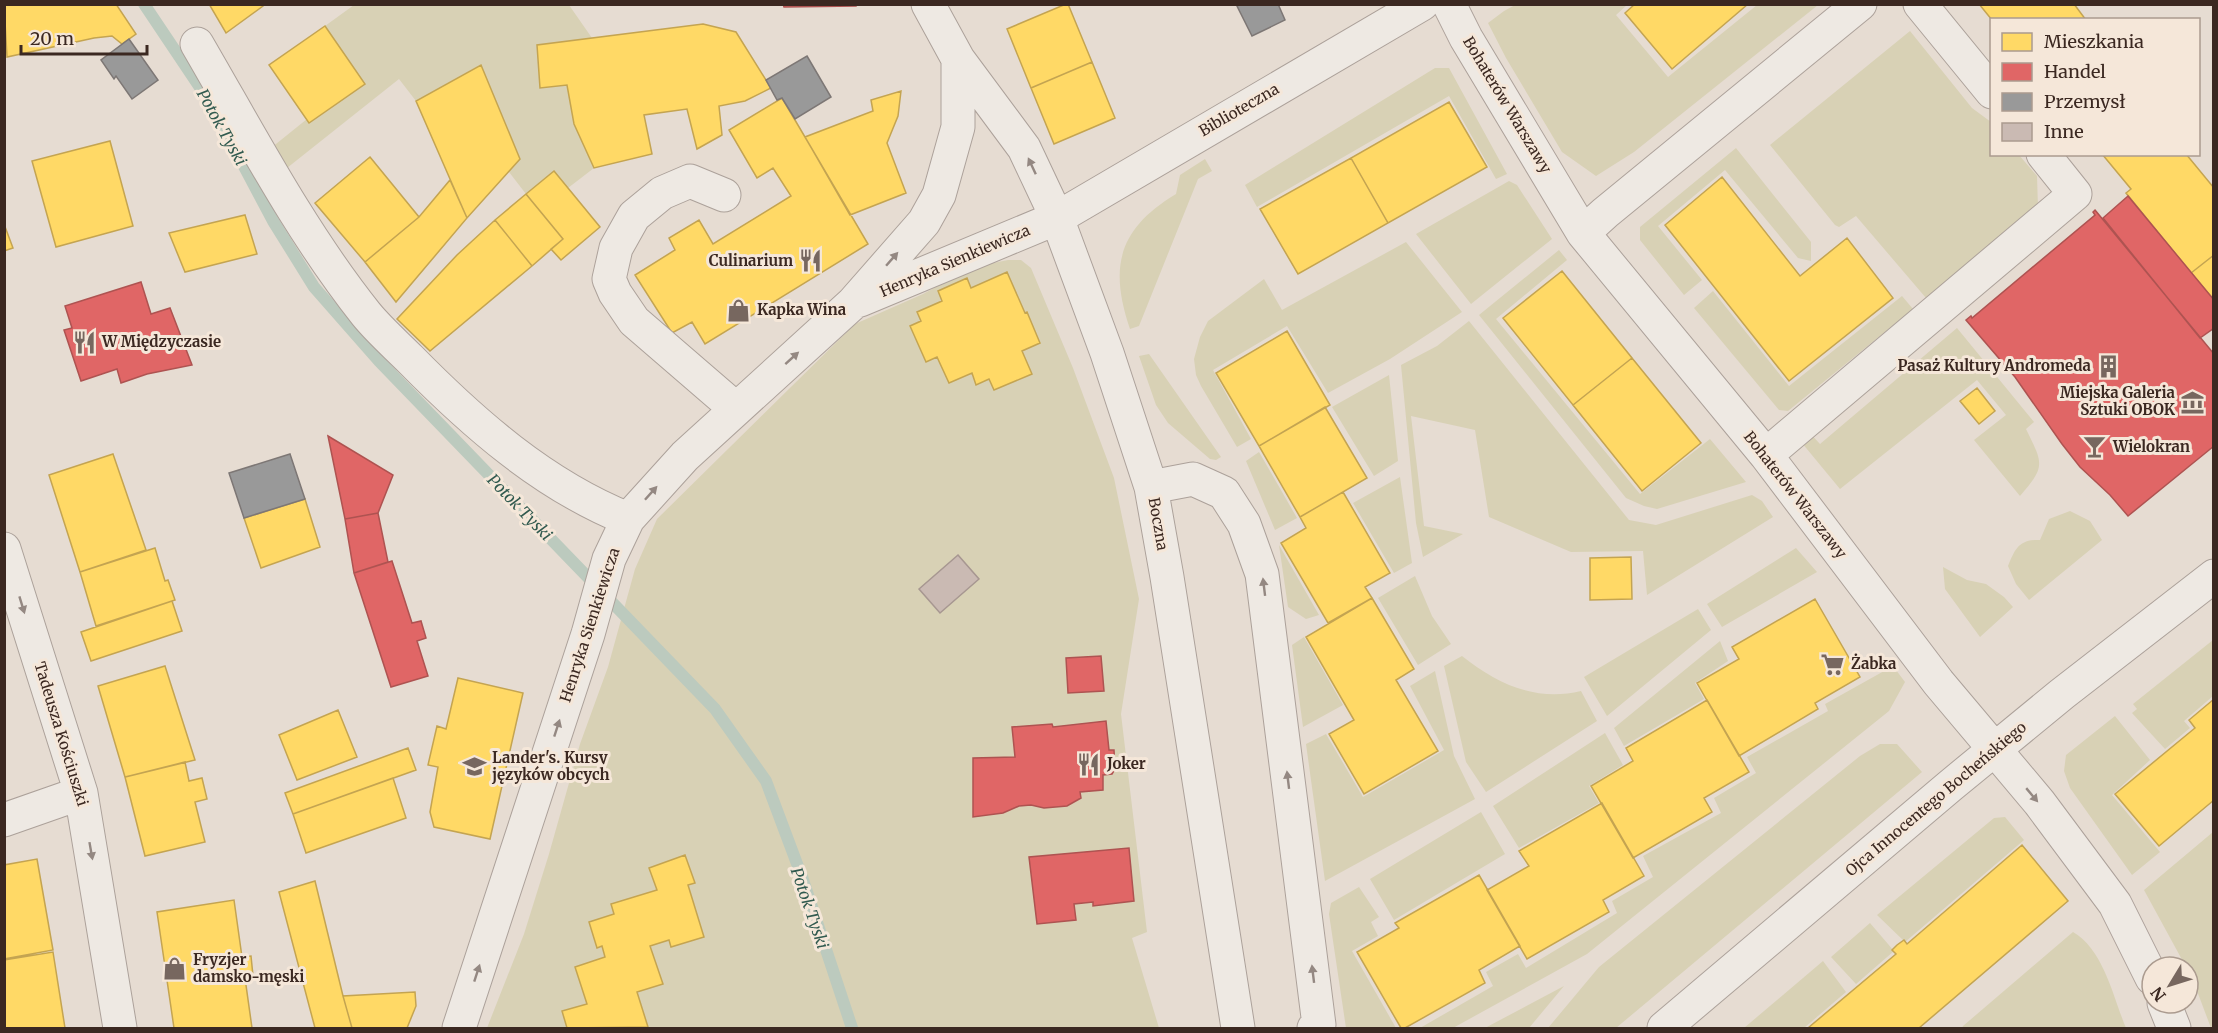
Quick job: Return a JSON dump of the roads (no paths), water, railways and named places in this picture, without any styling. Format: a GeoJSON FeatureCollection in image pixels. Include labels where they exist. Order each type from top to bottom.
{"type":"FeatureCollection","features":[{"type":"Feature","properties":{"kind":"street","name":"Henryka Sienkiewicza"},"geometry":{"type":"LineString","coordinates":[[459,1029],[588,634],[609,559],[628,519],[685,456],[853,303],[924,222],[939,195],[958,127],[958,59],[928,4]]}},
{"type":"Feature","properties":{"kind":"street","name":"Biblioteczna"},"geometry":{"type":"LineString","coordinates":[[1057,218],[1422,4]]}},
{"type":"Feature","properties":{"kind":"street","name":"Bohaterów Warszawy"},"geometry":{"type":"LineString","coordinates":[[1449,4],[1466,38],[1583,233],[1766,454],[1938,682],[2039,802],[2115,904],[2140,955]]}},
{"type":"Feature","properties":{"kind":"street"},"geometry":{"type":"LineString","coordinates":[[1583,233],[1860,4]]}},
{"type":"Feature","properties":{"kind":"street"},"geometry":{"type":"LineString","coordinates":[[1920,4],[1990,90]]}},
{"type":"Feature","properties":{"kind":"street"},"geometry":{"type":"LineString","coordinates":[[197,44],[304,227],[366,315],[448,397],[490,433],[555,483],[628,519]]}},
{"type":"Feature","properties":{"kind":"street","name":"Boczna"},"geometry":{"type":"LineString","coordinates":[[958,59],[1024,148],[1057,218],[1107,353],[1151,486],[1238,1029]]}},
{"type":"Feature","properties":{"kind":"street"},"geometry":{"type":"LineString","coordinates":[[1766,454],[2075,194],[2045,156]]}},
{"type":"Feature","properties":{"kind":"street"},"geometry":{"type":"LineString","coordinates":[[724,195],[690,182],[662,193],[634,216],[616,248],[609,279],[615,293],[634,321],[736,409]]}},
{"type":"Feature","properties":{"kind":"street","name":"Henryka Sienkiewicza"},"geometry":{"type":"LineString","coordinates":[[853,303],[1057,218]]}},
{"type":"Feature","properties":{"kind":"street"},"geometry":{"type":"LineString","coordinates":[[1151,486],[1192,479],[1224,493],[1244,524],[1262,574],[1319,1025],[1314,1029]]}},
{"type":"Feature","properties":{"kind":"street","name":"Tadeusza Kościuszki"},"geometry":{"type":"LineString","coordinates":[[4,549],[81,794],[120,1029]]}},
{"type":"Feature","properties":{"kind":"street","name":"Ojca Innocentego Bocheńskiego"},"geometry":{"type":"LineString","coordinates":[[1664,1029],[1994,750],[2214,576]]}},
{"type":"Feature","properties":{"kind":"street"},"geometry":{"type":"LineString","coordinates":[[4,820],[81,794]]}},
{"type":"Feature","properties":{"kind":"waterway","name":"Potok Tyski"},"geometry":{"type":"LineString","coordinates":[[144,4],[211,104],[273,221],[314,287],[379,361],[715,709],[766,781],[802,877],[852,1028]]}},
{"type":"Feature","properties":{"kind":"place","name":"Culinarium"},"geometry":{"type":"Point","coordinates":[811,261]}},
{"type":"Feature","properties":{"kind":"place","name":"Kapka Wina"},"geometry":{"type":"Point","coordinates":[739,310]}},
{"type":"Feature","properties":{"kind":"place","name":"W Międzyczasie"},"geometry":{"type":"Point","coordinates":[84,342]}},
{"type":"Feature","properties":{"kind":"place","name":"Pasaż Kultury Andromeda"},"geometry":{"type":"Point","coordinates":[2109,366]}},
{"type":"Feature","properties":{"kind":"place","name":"Miejska Galeria Sztuki OBOK"},"geometry":{"type":"Point","coordinates":[2193,402]}},
{"type":"Feature","properties":{"kind":"place","name":"Wielokran"},"geometry":{"type":"Point","coordinates":[2095,447]}},
{"type":"Feature","properties":{"kind":"place","name":"Żabka"},"geometry":{"type":"Point","coordinates":[1833,664]}},
{"type":"Feature","properties":{"kind":"place","name":"Joker"},"geometry":{"type":"Point","coordinates":[1089,764]}},
{"type":"Feature","properties":{"kind":"place","name":"Lander's. Kursy języków obcych"},"geometry":{"type":"Point","coordinates":[474,767]}},
{"type":"Feature","properties":{"kind":"place","name":"Fryzjer damsko-męski"},"geometry":{"type":"Point","coordinates":[175,969]}}]}
